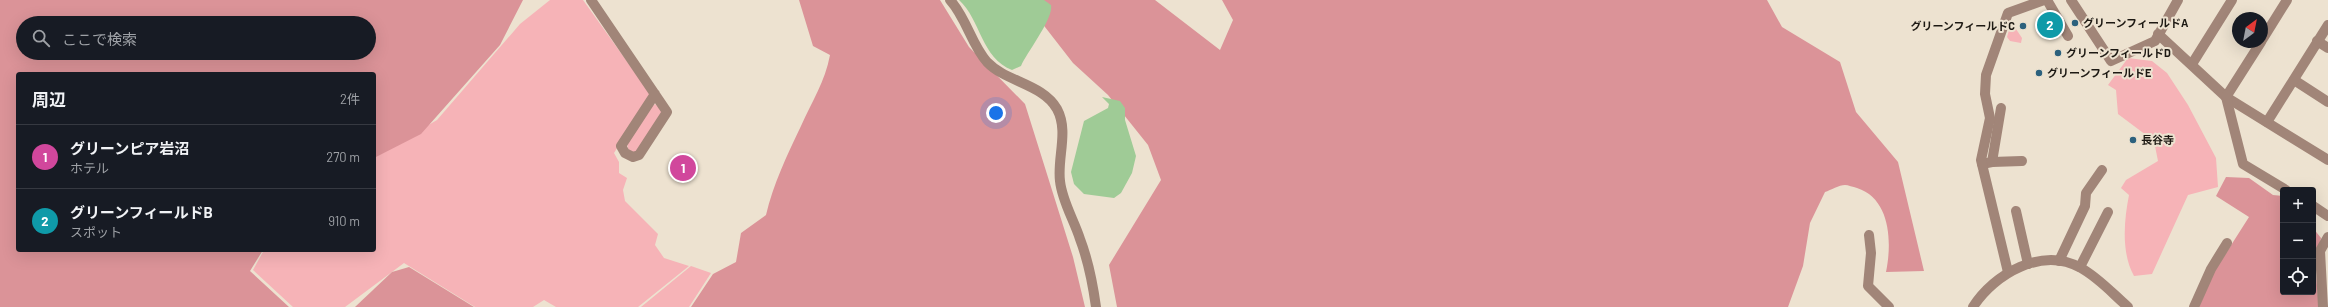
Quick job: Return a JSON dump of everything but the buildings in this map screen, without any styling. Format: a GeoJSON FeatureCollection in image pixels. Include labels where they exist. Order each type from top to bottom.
{"type":"FeatureCollection","features":[{"type":"Feature","properties":{"kind":"street"},"geometry":{"type":"LineString","coordinates":[[591,0],[668,112],[639,155],[633,157],[625,153],[621,146],[655,94]]}},
{"type":"Feature","properties":{"kind":"street"},"geometry":{"type":"LineString","coordinates":[[950,0],[961,12],[979,51],[987,62],[996,70],[1044,95],[1057,109],[1062,124],[1060,183],[1081,239],[1096,307]]}},
{"type":"Feature","properties":{"kind":"street"},"geometry":{"type":"LineString","coordinates":[[2008,272],[1981,160],[1990,118],[1985,94],[1986,75],[2008,13],[2045,0],[2068,36]]}},
{"type":"Feature","properties":{"kind":"street"},"geometry":{"type":"LineString","coordinates":[[2071,0],[2111,61],[2155,41],[2178,0]]}},
{"type":"Feature","properties":{"kind":"street"},"geometry":{"type":"LineString","coordinates":[[2192,64],[2232,0]]}},
{"type":"Feature","properties":{"kind":"street"},"geometry":{"type":"LineString","coordinates":[[2268,30],[2287,0]]}},
{"type":"Feature","properties":{"kind":"street"},"geometry":{"type":"LineString","coordinates":[[2268,122],[2328,25]]}},
{"type":"Feature","properties":{"kind":"street"},"geometry":{"type":"LineString","coordinates":[[2158,34],[2226,97],[2328,160]]}},
{"type":"Feature","properties":{"kind":"street"},"geometry":{"type":"LineString","coordinates":[[2318,41],[2328,48]]}},
{"type":"Feature","properties":{"kind":"street"},"geometry":{"type":"LineString","coordinates":[[2257,48],[2226,97],[2243,164],[2281,187]]}},
{"type":"Feature","properties":{"kind":"street"},"geometry":{"type":"LineString","coordinates":[[2294,80],[2328,102]]}},
{"type":"Feature","properties":{"kind":"street"},"geometry":{"type":"LineString","coordinates":[[1992,162],[2001,108]]}},
{"type":"Feature","properties":{"kind":"street"},"geometry":{"type":"LineString","coordinates":[[1982,164],[1992,162],[2022,161]]}},
{"type":"Feature","properties":{"kind":"street"},"geometry":{"type":"LineString","coordinates":[[2059,261],[2085,206],[2086,193],[2102,170]]}},
{"type":"Feature","properties":{"kind":"street"},"geometry":{"type":"LineString","coordinates":[[2316,208],[2328,216]]}},
{"type":"Feature","properties":{"kind":"street"},"geometry":{"type":"LineString","coordinates":[[2016,211],[2028,264]]}},
{"type":"Feature","properties":{"kind":"street"},"geometry":{"type":"LineString","coordinates":[[2080,267],[2108,212]]}},
{"type":"Feature","properties":{"kind":"street"},"geometry":{"type":"LineString","coordinates":[[1869,235],[1871,253],[1868,286],[1889,307]]}},
{"type":"Feature","properties":{"kind":"street"},"geometry":{"type":"LineString","coordinates":[[2322,307],[2320,251],[2328,238]]}},
{"type":"Feature","properties":{"kind":"street"},"geometry":{"type":"LineString","coordinates":[[2194,307],[2211,269],[2227,243]]}},
{"type":"Feature","properties":{"kind":"street"},"geometry":{"type":"LineString","coordinates":[[1973,307],[1981,294],[2008,272],[2028,264],[2045,261],[2059,261],[2080,267],[2128,307]]}},
{"type":"Feature","properties":{"kind":"shaded area"},"geometry":{"type":"Polygon","coordinates":[[[0,0],[523,0],[500,45],[421,134],[376,157],[376,72],[16,72],[16,252],[262,252],[250,271],[289,307],[0,307],[0,0]]]}},
{"type":"Feature","properties":{"kind":"shaded area"},"geometry":{"type":"Polygon","coordinates":[[[550,0],[583,0],[651,95],[614,153],[619,162],[619,173],[627,178],[623,190],[625,201],[658,234],[655,245],[664,258],[689,266],[638,307],[556,307],[544,300],[533,307],[475,307],[404,263],[345,307],[293,307],[253,270],[263,252],[376,252],[376,156],[437,120],[520,24],[550,0]]]}},
{"type":"Feature","properties":{"kind":"shaded area"},"geometry":{"type":"Polygon","coordinates":[[[799,0],[940,0],[969,47],[1025,104],[1073,257],[1085,307],[691,307],[713,274],[736,262],[741,233],[766,215],[772,193],[781,170],[825,74],[830,55],[813,46],[799,0]]]}},
{"type":"Feature","properties":{"kind":"shaded area"},"geometry":{"type":"Polygon","coordinates":[[[959,0],[1044,0],[1051,5],[1051,11],[1021,66],[1012,70],[994,57],[987,48],[972,18],[959,0]]]}},
{"type":"Feature","properties":{"kind":"shaded area"},"geometry":{"type":"Polygon","coordinates":[[[1024,0],[1155,0],[1220,50],[1233,20],[1222,0],[1767,0],[1782,27],[1840,62],[1856,112],[1898,162],[1924,271],[1886,272],[1889,248],[1883,212],[1877,202],[1868,194],[1857,188],[1843,185],[1825,192],[1810,223],[1803,266],[1788,307],[1117,307],[1109,265],[1161,180],[1148,145],[1108,95],[1073,63],[1024,0]]]}},
{"type":"Feature","properties":{"kind":"shaded area"},"geometry":{"type":"Polygon","coordinates":[[[2014,26],[2022,38],[2021,43],[2010,41],[2007,37],[2010,27],[2014,26]]]}},
{"type":"Feature","properties":{"kind":"shaded area"},"geometry":{"type":"Polygon","coordinates":[[[2128,58],[2152,61],[2167,73],[2188,105],[2216,158],[2218,187],[2188,195],[2152,274],[2134,276],[2125,247],[2125,226],[2129,195],[2121,188],[2126,180],[2158,161],[2154,141],[2118,114],[2116,90],[2108,85],[2128,58]]]}},
{"type":"Feature","properties":{"kind":"shaded area"},"geometry":{"type":"Polygon","coordinates":[[[1102,97],[1120,101],[1125,108],[1125,120],[1136,156],[1132,173],[1121,193],[1114,198],[1084,194],[1074,184],[1071,172],[1084,121],[1108,108],[1109,104],[1102,97]]]}},
{"type":"Feature","properties":{"kind":"shaded area"},"geometry":{"type":"Polygon","coordinates":[[[655,104],[661,109],[662,113],[638,151],[633,153],[628,149],[627,143],[651,107],[655,104]]]}},
{"type":"Feature","properties":{"kind":"shaded area"},"geometry":{"type":"Polygon","coordinates":[[[2226,177],[2249,178],[2273,195],[2280,196],[2280,295],[2316,295],[2316,275],[2319,307],[2199,307],[2214,272],[2249,217],[2216,196],[2226,177]]]}},
{"type":"Feature","properties":{"kind":"shaded area"},"geometry":{"type":"Polygon","coordinates":[[[2316,232],[2321,238],[2316,260],[2316,232]]]}},
{"type":"Feature","properties":{"kind":"shaded area"},"geometry":{"type":"Polygon","coordinates":[[[691,266],[711,273],[689,307],[641,307],[691,266]]]}},
{"type":"Feature","properties":{"kind":"shaded area"},"geometry":{"type":"Polygon","coordinates":[[[409,267],[474,307],[355,307],[392,272],[409,267]]]}},
{"type":"Feature","properties":{"kind":"place","name":"グリーンフィールドA"},"geometry":{"type":"Point","coordinates":[2075,23]}},
{"type":"Feature","properties":{"kind":"place","name":"グリーンフィールドB"},"geometry":{"type":"Point","coordinates":[2050,25]}},
{"type":"Feature","properties":{"kind":"place","name":"グリーンフィールドC"},"geometry":{"type":"Point","coordinates":[2023,26]}},
{"type":"Feature","properties":{"kind":"place","name":"グリーンフィールドD"},"geometry":{"type":"Point","coordinates":[2058,53]}},
{"type":"Feature","properties":{"kind":"place","name":"グリーンフィールドE"},"geometry":{"type":"Point","coordinates":[2039,73]}},
{"type":"Feature","properties":{"kind":"place","name":"長谷寺"},"geometry":{"type":"Point","coordinates":[2133,140]}},
{"type":"Feature","properties":{"kind":"place","name":"グリーンピア岩沼"},"geometry":{"type":"Point","coordinates":[683,168]}}]}
